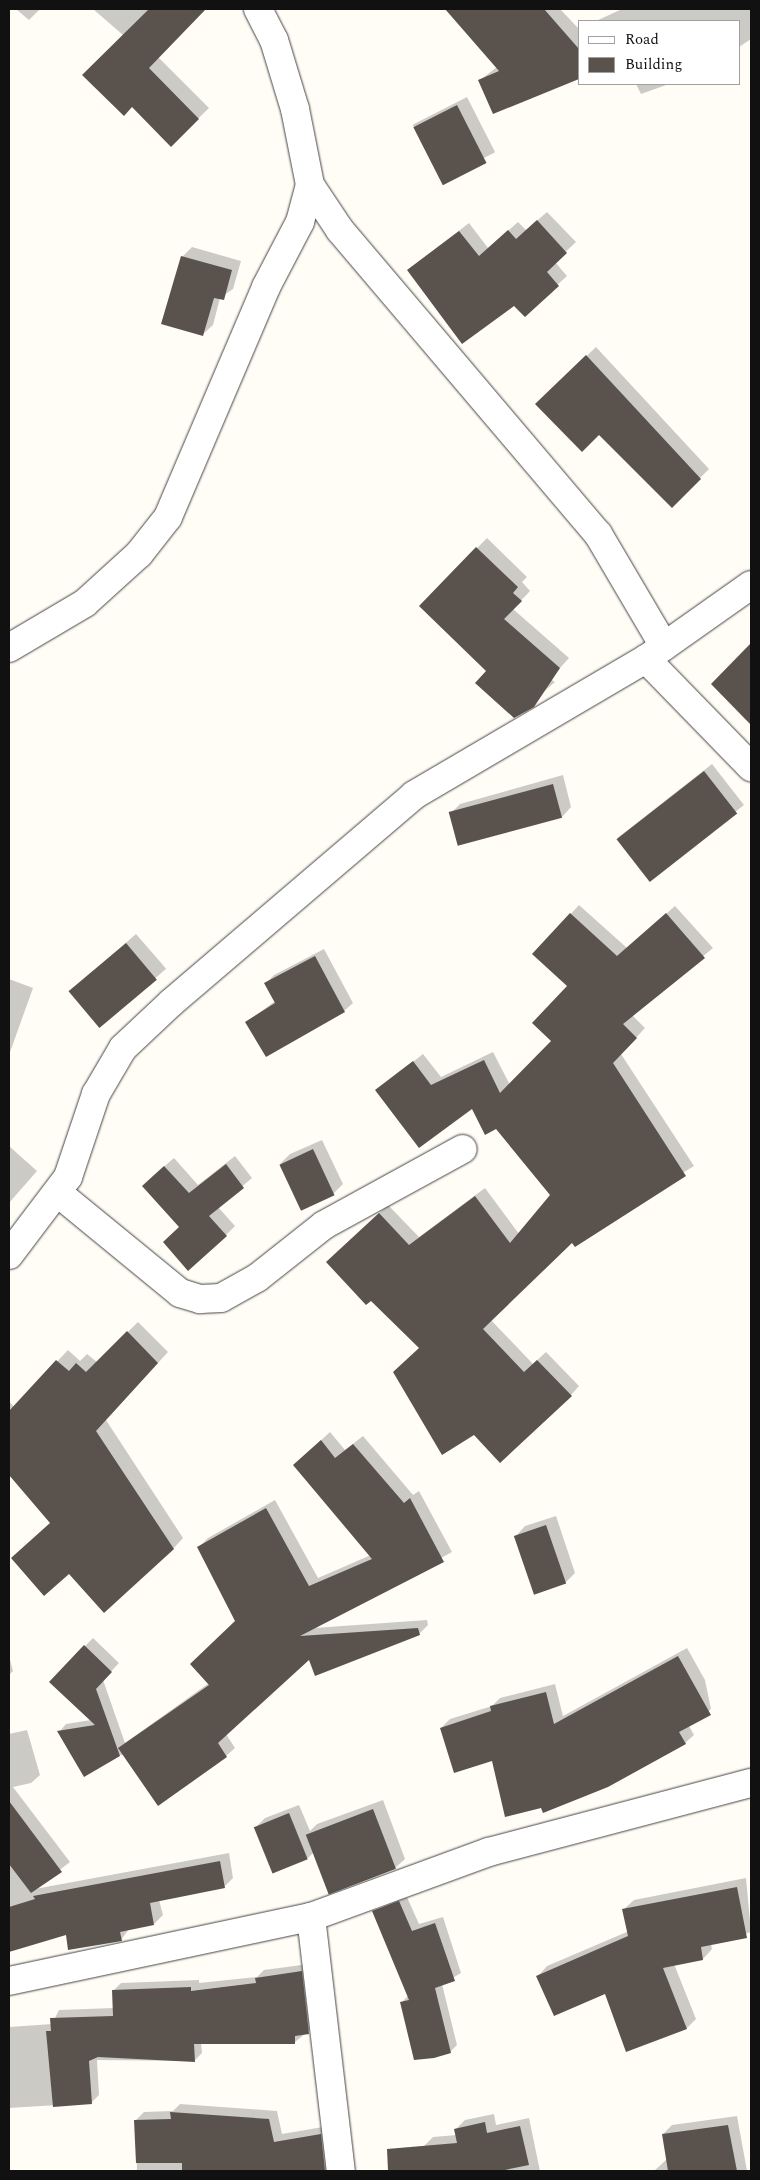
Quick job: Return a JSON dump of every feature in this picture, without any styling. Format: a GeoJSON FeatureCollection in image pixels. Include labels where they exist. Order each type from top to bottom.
{"type":"FeatureCollection","features":[{"type":"Feature","properties":{"kind":"street"},"geometry":{"type":"LineString","coordinates":[[258,9],[274,40],[290,91],[310,185],[340,230],[598,534],[655,653],[751,767]]}},
{"type":"Feature","properties":{"kind":"street"},"geometry":{"type":"LineString","coordinates":[[9,648],[85,603],[139,554],[168,516],[266,287],[300,222],[310,185]]}},
{"type":"Feature","properties":{"kind":"street"},"geometry":{"type":"LineString","coordinates":[[9,1255],[58,1193],[96,1094],[123,1048],[172,1002],[414,795],[655,653],[751,585]]}},
{"type":"Feature","properties":{"kind":"street"},"geometry":{"type":"LineString","coordinates":[[58,1193],[180,1292],[200,1299],[221,1298],[257,1278],[324,1224],[463,1149]]}},
{"type":"Feature","properties":{"kind":"street"},"geometry":{"type":"LineString","coordinates":[[9,1980],[311,1917],[489,1852],[751,1783]]}},
{"type":"Feature","properties":{"kind":"street"},"geometry":{"type":"LineString","coordinates":[[311,1917],[341,2171]]}},
{"type":"Feature","properties":{"kind":"building"},"geometry":{"type":"Polygon","coordinates":[[[149,9],[206,9],[149,68],[199,119],[171,147],[132,107],[124,116],[82,75],[149,9]]]}},
{"type":"Feature","properties":{"kind":"building"},"geometry":{"type":"Polygon","coordinates":[[[445,9],[544,9],[578,48],[578,79],[493,114],[478,80],[499,71],[445,9]]]}},
{"type":"Feature","properties":{"kind":"building"},"geometry":{"type":"Polygon","coordinates":[[[457,105],[487,163],[443,185],[413,127],[457,105]]]}},
{"type":"Feature","properties":{"kind":"building"},"geometry":{"type":"Polygon","coordinates":[[[537,220],[567,253],[547,272],[559,286],[525,317],[514,306],[462,344],[407,270],[459,231],[479,256],[508,230],[516,239],[537,220]]]}},
{"type":"Feature","properties":{"kind":"building"},"geometry":{"type":"Polygon","coordinates":[[[181,256],[232,270],[224,300],[214,298],[203,336],[161,324],[181,256]]]}},
{"type":"Feature","properties":{"kind":"building"},"geometry":{"type":"Polygon","coordinates":[[[586,355],[701,479],[672,508],[599,435],[582,452],[535,404],[586,355]]]}},
{"type":"Feature","properties":{"kind":"building"},"geometry":{"type":"Polygon","coordinates":[[[476,547],[518,587],[513,593],[522,601],[504,619],[560,668],[534,707],[514,718],[475,683],[486,671],[419,606],[476,547]]]}},
{"type":"Feature","properties":{"kind":"building"},"geometry":{"type":"Polygon","coordinates":[[[751,643],[751,725],[711,684],[751,643]]]}},
{"type":"Feature","properties":{"kind":"building"},"geometry":{"type":"Polygon","coordinates":[[[704,771],[737,814],[650,882],[617,839],[704,771]]]}},
{"type":"Feature","properties":{"kind":"building"},"geometry":{"type":"Polygon","coordinates":[[[553,784],[562,818],[458,846],[449,812],[553,784]]]}},
{"type":"Feature","properties":{"kind":"building"},"geometry":{"type":"Polygon","coordinates":[[[570,913],[617,956],[666,913],[705,958],[623,1024],[637,1038],[613,1063],[686,1176],[575,1247],[572,1243],[483,1329],[524,1372],[537,1360],[572,1396],[500,1463],[474,1435],[442,1455],[393,1372],[419,1348],[371,1301],[366,1305],[326,1262],[379,1213],[409,1245],[475,1196],[510,1243],[550,1195],[496,1129],[485,1135],[472,1109],[419,1148],[375,1090],[413,1061],[431,1085],[484,1060],[500,1093],[551,1041],[532,1023],[567,986],[532,954],[570,913]]]}},
{"type":"Feature","properties":{"kind":"building"},"geometry":{"type":"Polygon","coordinates":[[[126,943],[157,980],[99,1028],[69,991],[126,943]]]}},
{"type":"Feature","properties":{"kind":"building"},"geometry":{"type":"Polygon","coordinates":[[[315,956],[345,1012],[266,1057],[245,1022],[275,1003],[264,983],[315,956]]]}},
{"type":"Feature","properties":{"kind":"building"},"geometry":{"type":"Polygon","coordinates":[[[313,1149],[335,1195],[301,1211],[279,1165],[313,1149]]]}},
{"type":"Feature","properties":{"kind":"building"},"geometry":{"type":"Polygon","coordinates":[[[226,1164],[244,1188],[209,1216],[227,1236],[188,1271],[163,1242],[179,1227],[142,1186],[164,1166],[189,1193],[226,1164]]]}},
{"type":"Feature","properties":{"kind":"building"},"geometry":{"type":"Polygon","coordinates":[[[127,1331],[158,1363],[96,1431],[174,1549],[104,1613],[69,1574],[44,1596],[11,1558],[50,1523],[9,1475],[9,1411],[56,1360],[69,1371],[76,1363],[86,1372],[127,1331]]]}},
{"type":"Feature","properties":{"kind":"building"},"geometry":{"type":"Polygon","coordinates":[[[321,1440],[335,1458],[353,1444],[404,1503],[410,1498],[444,1562],[300,1636],[418,1628],[420,1635],[315,1676],[309,1660],[218,1743],[227,1757],[158,1806],[118,1748],[209,1685],[190,1664],[235,1621],[197,1547],[266,1508],[309,1586],[372,1559],[293,1465],[321,1440]]]}},
{"type":"Feature","properties":{"kind":"building"},"geometry":{"type":"Polygon","coordinates":[[[546,1525],[566,1584],[534,1595],[514,1536],[546,1525]]]}},
{"type":"Feature","properties":{"kind":"building"},"geometry":{"type":"Polygon","coordinates":[[[84,1645],[112,1672],[96,1689],[120,1756],[84,1777],[57,1731],[95,1725],[49,1682],[84,1645]]]}},
{"type":"Feature","properties":{"kind":"building"},"geometry":{"type":"Polygon","coordinates":[[[678,1656],[711,1715],[679,1732],[686,1744],[608,1787],[543,1813],[541,1808],[505,1817],[492,1761],[454,1773],[440,1728],[491,1711],[490,1706],[546,1692],[554,1724],[678,1656]]]}},
{"type":"Feature","properties":{"kind":"building"},"geometry":{"type":"Polygon","coordinates":[[[9,1801],[62,1872],[31,1893],[9,1864],[9,1801]]]}},
{"type":"Feature","properties":{"kind":"building"},"geometry":{"type":"Polygon","coordinates":[[[373,1809],[396,1869],[329,1895],[306,1835],[373,1809]]]}},
{"type":"Feature","properties":{"kind":"building"},"geometry":{"type":"Polygon","coordinates":[[[289,1813],[308,1859],[272,1874],[254,1827],[289,1813]]]}},
{"type":"Feature","properties":{"kind":"building"},"geometry":{"type":"Polygon","coordinates":[[[220,1861],[225,1888],[150,1903],[154,1925],[120,1932],[122,1941],[68,1950],[66,1935],[9,1952],[9,1907],[35,1899],[33,1896],[220,1861]]]}},
{"type":"Feature","properties":{"kind":"building"},"geometry":{"type":"Polygon","coordinates":[[[737,1887],[747,1938],[701,1947],[703,1960],[663,1968],[687,2029],[626,2052],[605,1994],[554,2016],[536,1976],[628,1936],[622,1909],[737,1887]]]}},
{"type":"Feature","properties":{"kind":"building"},"geometry":{"type":"Polygon","coordinates":[[[399,1901],[412,1931],[435,1923],[455,1981],[435,1988],[451,2053],[434,2058],[414,2060],[400,2002],[409,2000],[372,1911],[399,1901]]]}},
{"type":"Feature","properties":{"kind":"building"},"geometry":{"type":"Polygon","coordinates":[[[302,1971],[309,2034],[295,2036],[295,2044],[194,2044],[195,2062],[98,2057],[89,2061],[92,2104],[53,2107],[46,2031],[51,2031],[50,2018],[113,2016],[112,1990],[191,1987],[191,1991],[256,1983],[255,1978],[302,1971]]]}},
{"type":"Feature","properties":{"kind":"building"},"geometry":{"type":"Polygon","coordinates":[[[170,2112],[269,2119],[274,2142],[321,2134],[325,2171],[182,2171],[182,2163],[136,2163],[134,2120],[171,2119],[170,2112]]]}},
{"type":"Feature","properties":{"kind":"building"},"geometry":{"type":"Polygon","coordinates":[[[485,2122],[487,2133],[520,2126],[529,2165],[500,2171],[388,2171],[387,2149],[457,2143],[454,2129],[485,2122]]]}},
{"type":"Feature","properties":{"kind":"building"},"geometry":{"type":"Polygon","coordinates":[[[728,2125],[737,2171],[668,2171],[662,2134],[728,2125]]]}}]}
